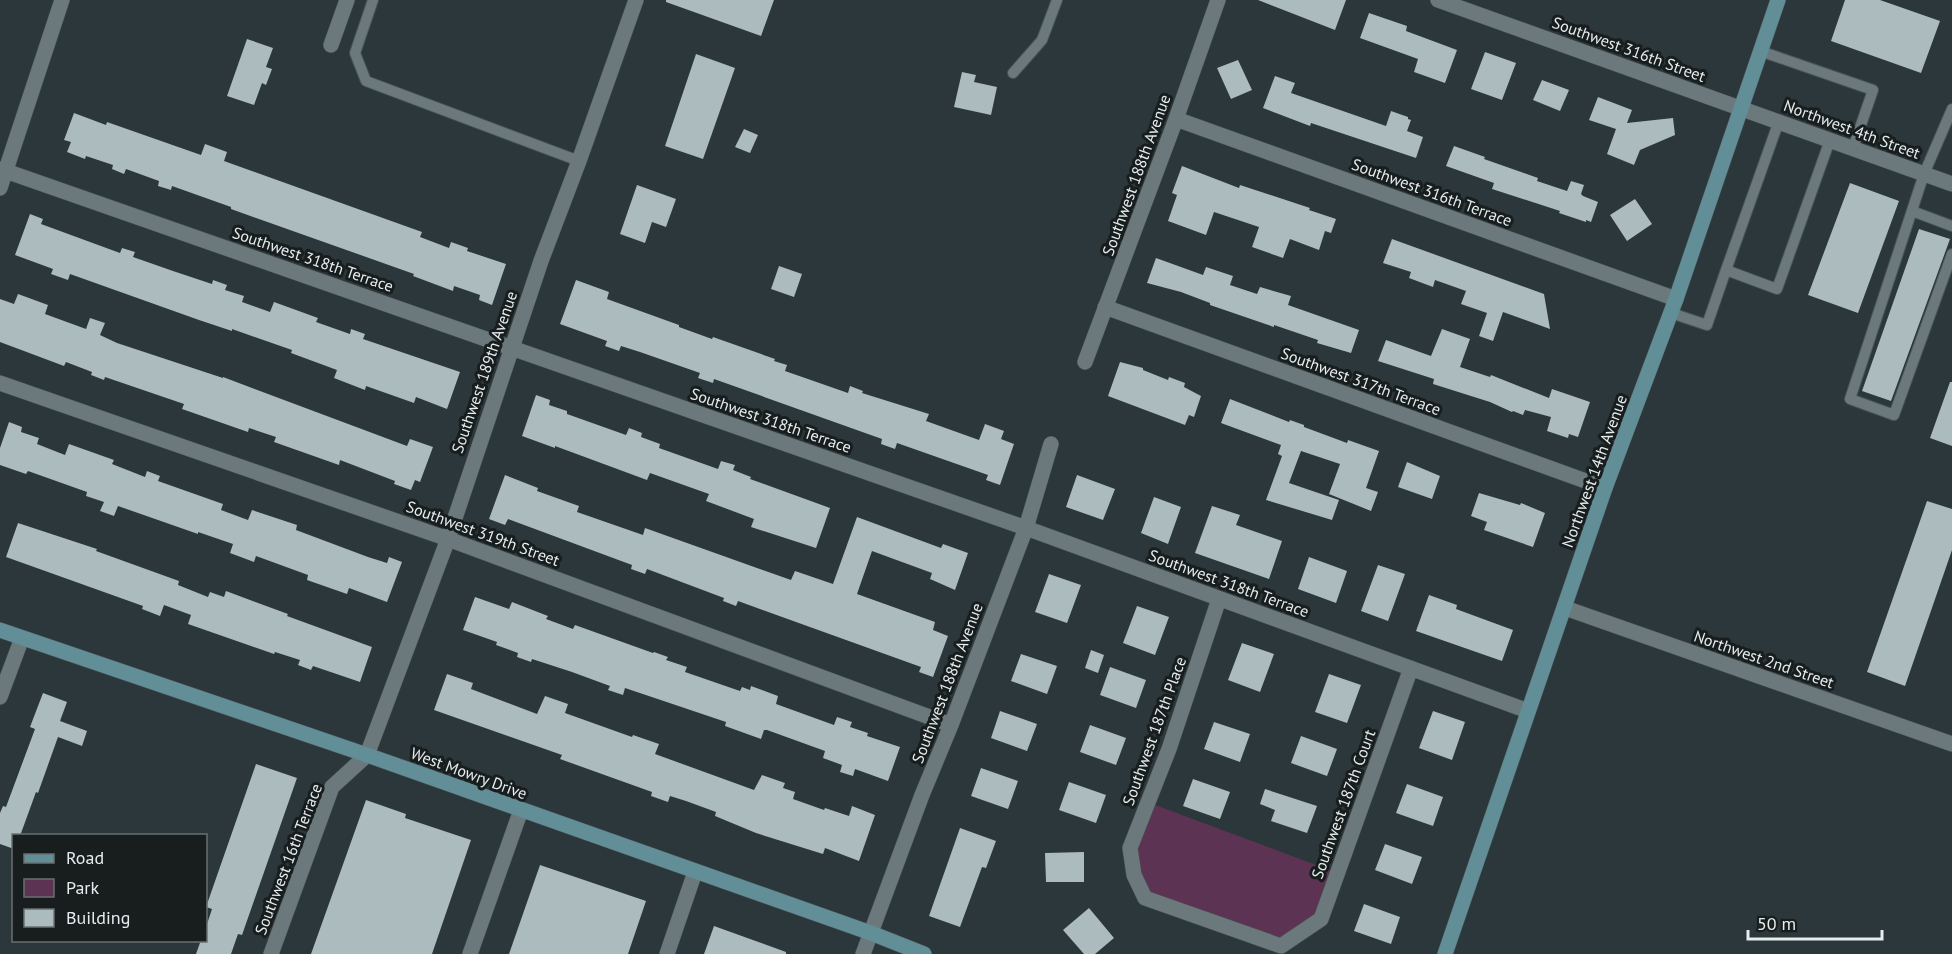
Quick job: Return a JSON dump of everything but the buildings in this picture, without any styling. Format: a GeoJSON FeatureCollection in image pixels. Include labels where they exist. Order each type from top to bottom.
{"type":"FeatureCollection","features":[{"type":"Feature","properties":{"kind":"street"},"geometry":{"type":"LineString","coordinates":[[0,188],[3,170],[62,0]]}},
{"type":"Feature","properties":{"kind":"street"},"geometry":{"type":"LineString","coordinates":[[331,45],[347,0]]}},
{"type":"Feature","properties":{"kind":"street","name":"Southwest 189th Avenue"},"geometry":{"type":"LineString","coordinates":[[367,755],[448,539],[541,261],[636,0]]}},
{"type":"Feature","properties":{"kind":"street","name":"Southwest 188th Avenue"},"geometry":{"type":"LineString","coordinates":[[1085,362],[1218,0]]}},
{"type":"Feature","properties":{"kind":"street","name":"Southwest 316th Street"},"geometry":{"type":"LineString","coordinates":[[1438,0],[1740,107]]}},
{"type":"Feature","properties":{"kind":"street","name":"Northwest 14th Avenue"},"geometry":{"type":"LineString","coordinates":[[1445,954],[1605,488],[1673,306],[1778,0]]}},
{"type":"Feature","properties":{"kind":"street","name":"Northwest 4th Street"},"geometry":{"type":"LineString","coordinates":[[1740,107],[1952,184]]}},
{"type":"Feature","properties":{"kind":"street","name":"Southwest 316th Terrace"},"geometry":{"type":"LineString","coordinates":[[1176,119],[1673,306]]}},
{"type":"Feature","properties":{"kind":"street","name":"Southwest 318th Terrace"},"geometry":{"type":"LineString","coordinates":[[3,170],[1026,528],[1528,711]]}},
{"type":"Feature","properties":{"kind":"street","name":"Southwest 317th Terrace"},"geometry":{"type":"LineString","coordinates":[[1105,307],[1605,488]]}},
{"type":"Feature","properties":{"kind":"street","name":"Southwest 319th Street"},"geometry":{"type":"LineString","coordinates":[[0,382],[448,539],[951,725]]}},
{"type":"Feature","properties":{"kind":"street","name":"Southwest 188th Avenue"},"geometry":{"type":"LineString","coordinates":[[863,954],[1026,528],[1051,444]]}},
{"type":"Feature","properties":{"kind":"street","name":"Southwest 187th Place"},"geometry":{"type":"LineString","coordinates":[[1219,599],[1169,749],[1130,848],[1134,875],[1145,898],[1281,946],[1292,938]]}},
{"type":"Feature","properties":{"kind":"street","name":"Northwest 2nd Street"},"geometry":{"type":"LineString","coordinates":[[1565,608],[1952,744]]}},
{"type":"Feature","properties":{"kind":"street","name":"West Mowry Drive"},"geometry":{"type":"LineString","coordinates":[[0,630],[367,755],[871,933],[924,954]]}},
{"type":"Feature","properties":{"kind":"street"},"geometry":{"type":"LineString","coordinates":[[0,698],[22,638]]}},
{"type":"Feature","properties":{"kind":"street","name":"Southwest 187th Court"},"geometry":{"type":"LineString","coordinates":[[1292,938],[1321,919],[1411,668]]}},
{"type":"Feature","properties":{"kind":"street","name":"Southwest 16th Terrace"},"geometry":{"type":"LineString","coordinates":[[271,954],[332,787],[367,755]]}},
{"type":"Feature","properties":{"kind":"street"},"geometry":{"type":"LineString","coordinates":[[470,954],[521,810]]}},
{"type":"Feature","properties":{"kind":"street"},"geometry":{"type":"LineString","coordinates":[[667,954],[695,872]]}},
{"type":"Feature","properties":{"kind":"lane"},"geometry":{"type":"LineString","coordinates":[[373,0],[355,53],[366,81],[579,161]]}},
{"type":"Feature","properties":{"kind":"lane"},"geometry":{"type":"LineString","coordinates":[[1012,73],[1042,40],[1057,0]]}},
{"type":"Feature","properties":{"kind":"lane"},"geometry":{"type":"LineString","coordinates":[[1760,51],[1874,90],[1853,148]]}},
{"type":"Feature","properties":{"kind":"lane"},"geometry":{"type":"LineString","coordinates":[[1952,109],[1924,174],[1850,399],[1894,415],[1952,254]]}},
{"type":"Feature","properties":{"kind":"lane"},"geometry":{"type":"LineString","coordinates":[[1673,306],[1707,325],[1779,121]]}},
{"type":"Feature","properties":{"kind":"lane"},"geometry":{"type":"LineString","coordinates":[[1726,270],[1777,288],[1830,140]]}},
{"type":"Feature","properties":{"kind":"lane"},"geometry":{"type":"LineString","coordinates":[[1912,212],[1952,226]]}},
{"type":"Feature","properties":{"kind":"green space"},"geometry":{"type":"Polygon","coordinates":[[[1150,803],[1335,872],[1317,917],[1280,943],[1147,896],[1132,848],[1150,803]]]}}]}
